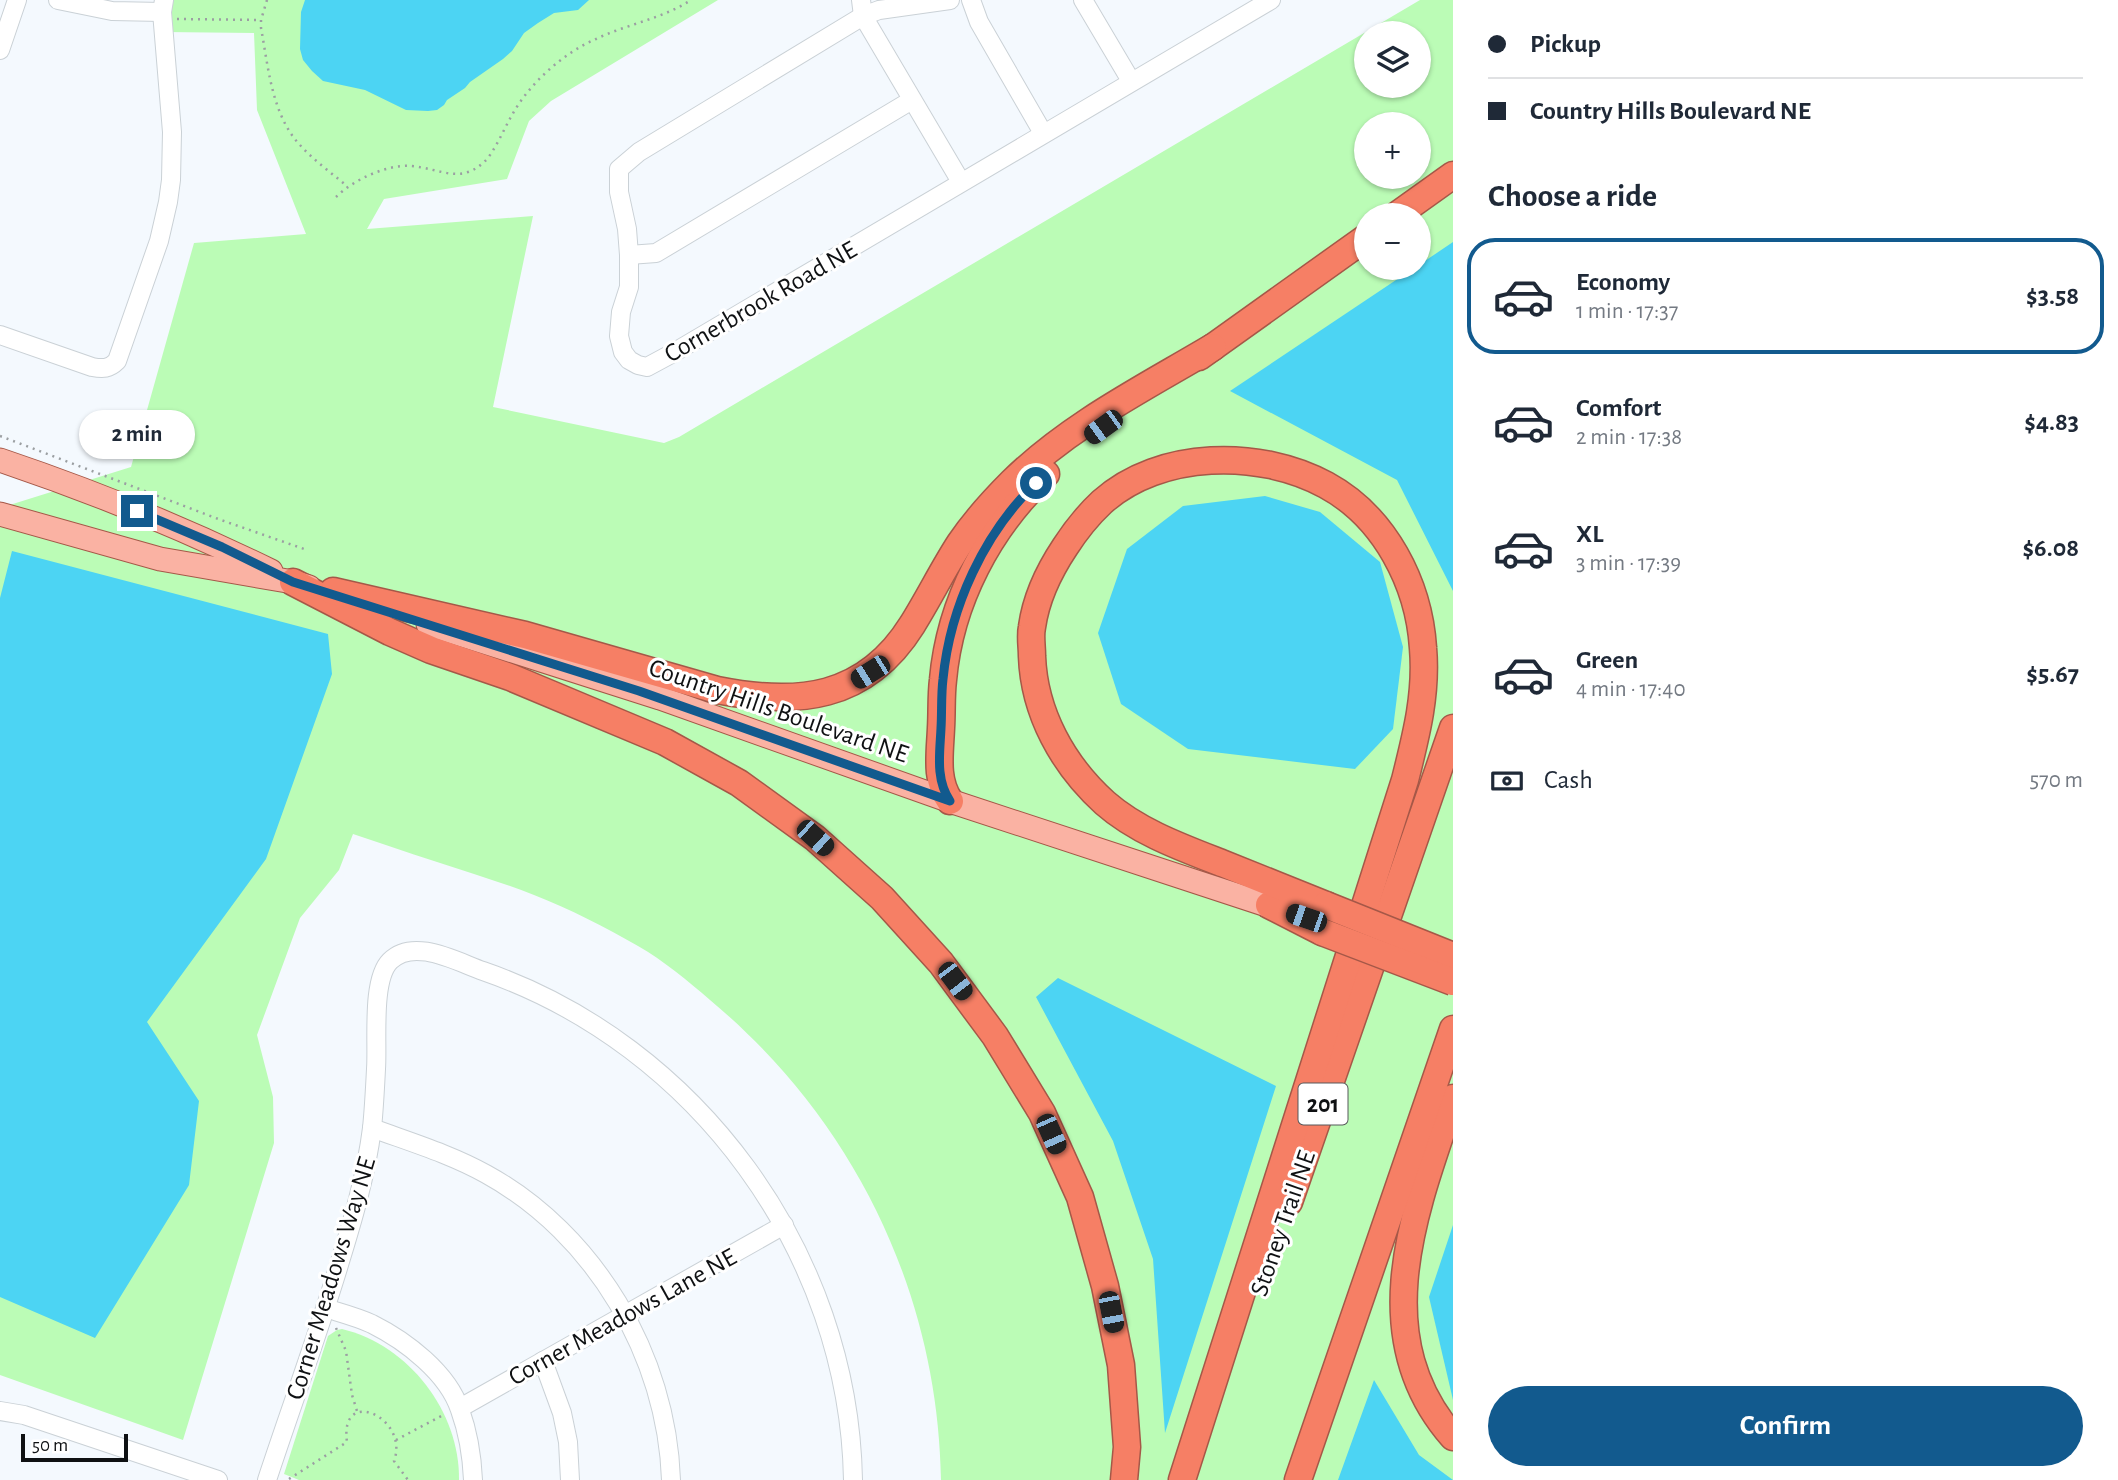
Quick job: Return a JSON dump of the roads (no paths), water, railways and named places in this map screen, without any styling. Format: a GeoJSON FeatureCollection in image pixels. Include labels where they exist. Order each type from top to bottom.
{"type":"FeatureCollection","features":[{"type":"Feature","properties":{"kind":"highway"},"geometry":{"type":"LineString","coordinates":[[1414,203],[1453,175]]}},
{"type":"Feature","properties":{"kind":"highway"},"geometry":{"type":"LineString","coordinates":[[950,801],[944,792],[939,767],[943,678],[952,632],[967,588],[987,545],[1003,520],[1024,494],[1080,443],[1354,246]]}},
{"type":"Feature","properties":{"kind":"highway"},"geometry":{"type":"LineString","coordinates":[[293,582],[525,635],[717,690],[774,697],[824,694],[858,680],[884,660],[911,627],[975,522],[993,500],[1037,459],[1090,420],[1213,347]]}},
{"type":"Feature","properties":{"kind":"highway"},"geometry":{"type":"LineString","coordinates":[[1182,1480],[1405,780],[1419,722],[1424,685],[1423,647],[1418,610],[1407,575],[1387,541],[1360,510],[1329,486],[1292,469],[1253,461],[1212,460],[1173,466],[1137,480],[1104,500],[1079,526],[1059,556],[1042,587],[1031,628],[1033,670],[1039,699],[1048,726],[1061,751],[1081,778],[1106,804],[1135,823],[1324,920],[1453,982]]}},
{"type":"Feature","properties":{"kind":"highway"},"geometry":{"type":"LineString","coordinates":[[293,582],[431,650],[510,677],[665,742],[738,783],[815,838],[882,898],[941,963],[995,1036],[1042,1113],[1080,1196],[1105,1286],[1121,1365],[1127,1447],[1124,1480]]}},
{"type":"Feature","properties":{"kind":"highway","name":"Stoney Trail NE"},"geometry":{"type":"LineString","coordinates":[[1193,1480],[1453,728]]}},
{"type":"Feature","properties":{"kind":"highway"},"geometry":{"type":"LineString","coordinates":[[1269,905],[1453,956]]}},
{"type":"Feature","properties":{"kind":"highway"},"geometry":{"type":"LineString","coordinates":[[1298,1480],[1453,1029]]}},
{"type":"Feature","properties":{"kind":"highway"},"geometry":{"type":"LineString","coordinates":[[1453,1098],[1420,1194],[1409,1240],[1404,1287],[1406,1335],[1418,1381],[1438,1420],[1453,1437]]}},
{"type":"Feature","properties":{"kind":"main road","name":"Country Hills Boulevard NE"},"geometry":{"type":"LineString","coordinates":[[0,460],[116,502],[222,547],[293,582]]}},
{"type":"Feature","properties":{"kind":"main road","name":"Country Hills Boulevard NE"},"geometry":{"type":"LineString","coordinates":[[0,514],[160,559],[293,582],[648,694],[950,801],[1269,905]]}},
{"type":"Feature","properties":{"kind":"street"},"geometry":{"type":"LineString","coordinates":[[0,50],[17,0]]}},
{"type":"Feature","properties":{"kind":"street"},"geometry":{"type":"LineString","coordinates":[[0,335],[102,369],[111,367],[117,361],[159,241],[168,202],[172,132],[163,10],[111,11],[58,0]]}},
{"type":"Feature","properties":{"kind":"street"},"geometry":{"type":"LineString","coordinates":[[862,8],[879,10],[950,0]]}},
{"type":"Feature","properties":{"kind":"street"},"geometry":{"type":"LineString","coordinates":[[971,0],[979,22],[1043,133]]}},
{"type":"Feature","properties":{"kind":"street"},"geometry":{"type":"LineString","coordinates":[[1083,0],[1131,81]]}},
{"type":"Feature","properties":{"kind":"street","name":"Cornerbrook Road NE"},"geometry":{"type":"LineString","coordinates":[[862,8],[639,152],[620,169],[619,191],[627,229],[629,286],[621,312],[619,336],[623,352],[629,360],[647,367],[1271,0]]}},
{"type":"Feature","properties":{"kind":"street"},"geometry":{"type":"LineString","coordinates":[[862,8],[961,182]]}},
{"type":"Feature","properties":{"kind":"street"},"geometry":{"type":"LineString","coordinates":[[629,255],[656,253],[912,100]]}},
{"type":"Feature","properties":{"kind":"street","name":"Corner Meadows Way NE"},"geometry":{"type":"LineString","coordinates":[[267,1480],[326,1308],[354,1214],[372,1128],[378,996],[384,969],[391,960],[404,952],[417,951],[506,979],[590,1022],[632,1051],[672,1084],[741,1158],[785,1224],[820,1305],[841,1378],[850,1429],[853,1480]]}},
{"type":"Feature","properties":{"kind":"street"},"geometry":{"type":"LineString","coordinates":[[372,1128],[448,1155],[487,1174],[520,1196],[585,1256],[626,1314],[646,1357],[664,1425],[671,1480]]}},
{"type":"Feature","properties":{"kind":"street","name":"Corner Meadows Lane NE"},"geometry":{"type":"LineString","coordinates":[[453,1411],[785,1224]]}},
{"type":"Feature","properties":{"kind":"street"},"geometry":{"type":"LineString","coordinates":[[326,1308],[369,1323],[411,1348],[429,1364],[447,1386],[453,1411],[470,1449],[473,1480]]}},
{"type":"Feature","properties":{"kind":"street"},"geometry":{"type":"LineString","coordinates":[[544,1361],[562,1413],[568,1442],[570,1480]]}},
{"type":"Feature","properties":{"kind":"street"},"geometry":{"type":"LineString","coordinates":[[0,1400],[24,1415]]}},
{"type":"Feature","properties":{"kind":"street"},"geometry":{"type":"LineString","coordinates":[[0,1411],[24,1415],[218,1480]]}},
{"type":"Feature","properties":{"kind":"water"},"geometry":{"type":"Polygon","coordinates":[[[305,0],[589,0],[578,10],[554,13],[538,23],[524,33],[503,59],[437,110],[428,111],[406,110],[365,90],[323,81],[303,60],[300,49],[301,12],[305,0]]]}},
{"type":"Feature","properties":{"kind":"water"},"geometry":{"type":"Polygon","coordinates":[[[1453,242],[1453,591],[1397,480],[1230,391],[1396,280],[1431,280],[1431,257],[1453,242]]]}},
{"type":"Feature","properties":{"kind":"water"},"geometry":{"type":"Polygon","coordinates":[[[1265,496],[1320,512],[1380,562],[1403,647],[1393,729],[1355,769],[1188,749],[1121,704],[1098,633],[1127,549],[1183,506],[1265,496]]]}},
{"type":"Feature","properties":{"kind":"water"},"geometry":{"type":"Polygon","coordinates":[[[12,551],[328,634],[332,674],[266,859],[147,1022],[199,1101],[189,1185],[95,1338],[0,1297],[0,598],[12,551]]]}},
{"type":"Feature","properties":{"kind":"water"},"geometry":{"type":"Polygon","coordinates":[[[1058,978],[1276,1086],[1165,1433],[1153,1259],[1113,1141],[1036,997],[1058,978]]]}},
{"type":"Feature","properties":{"kind":"water"},"geometry":{"type":"Polygon","coordinates":[[[1453,1225],[1453,1400],[1429,1297],[1453,1225]]]}},
{"type":"Feature","properties":{"kind":"water"},"geometry":{"type":"Polygon","coordinates":[[[1374,1380],[1419,1455],[1453,1480],[1338,1480],[1374,1380]]]}}]}
